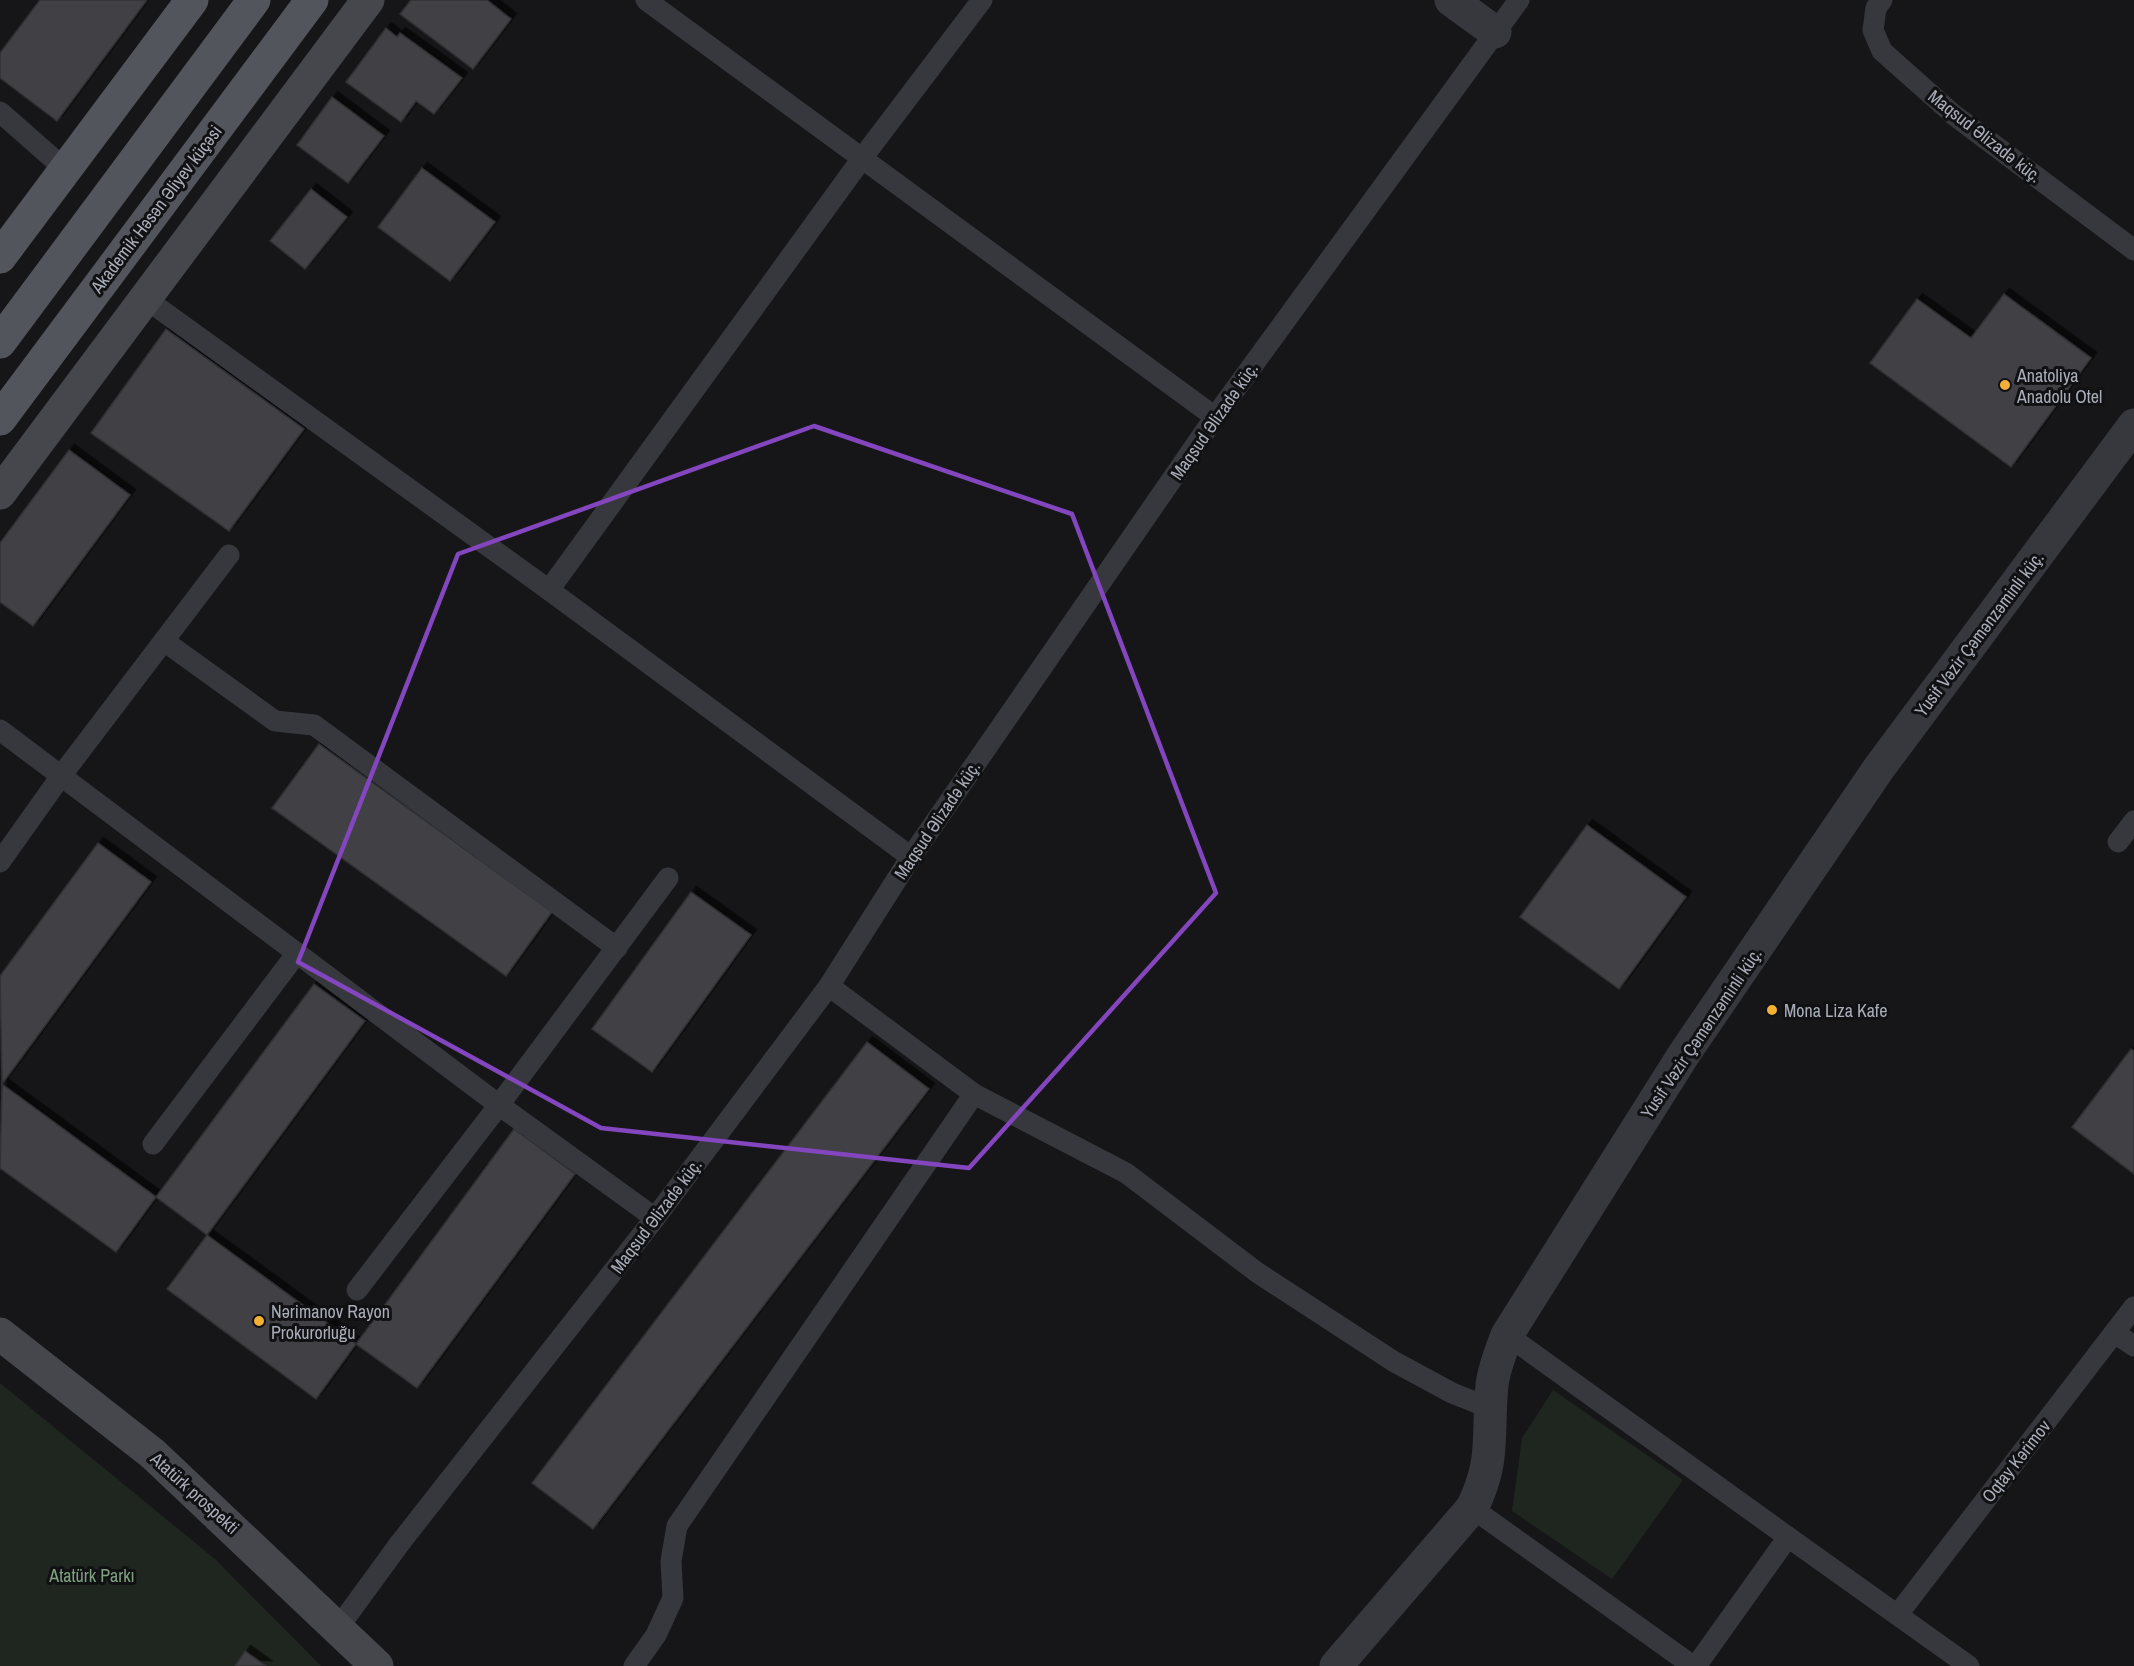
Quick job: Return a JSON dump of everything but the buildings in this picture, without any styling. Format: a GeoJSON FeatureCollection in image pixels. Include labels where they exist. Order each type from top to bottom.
{"type":"FeatureCollection","features":[{"type":"Feature","properties":{"kind":"main road"},"geometry":{"type":"LineString","coordinates":[[1,253],[66,170],[192,0]]}},
{"type":"Feature","properties":{"kind":"main road"},"geometry":{"type":"LineString","coordinates":[[0,342],[254,0]]}},
{"type":"Feature","properties":{"kind":"main road","name":"Akademik Həsən Əliyev küçəsi"},"geometry":{"type":"LineString","coordinates":[[0,419],[312,0]]}},
{"type":"Feature","properties":{"kind":"main road"},"geometry":{"type":"LineString","coordinates":[[0,493],[368,0]]}},
{"type":"Feature","properties":{"kind":"main road","name":"Atatürk prospekti"},"geometry":{"type":"LineString","coordinates":[[0,1334],[153,1454],[377,1666]]}},
{"type":"Feature","properties":{"kind":"street"},"geometry":{"type":"LineString","coordinates":[[1451,0],[1495,32]]}},
{"type":"Feature","properties":{"kind":"street","name":"Yusif Vəzir Çəmənzəminli küç."},"geometry":{"type":"LineString","coordinates":[[1336,1666],[1472,1508],[1483,1486],[1490,1462],[1492,1382],[1507,1335],[1684,1054],[1872,778],[2134,425]]}},
{"type":"Feature","properties":{"kind":"lane"},"geometry":{"type":"LineString","coordinates":[[646,0],[1215,417]]}},
{"type":"Feature","properties":{"kind":"lane"},"geometry":{"type":"LineString","coordinates":[[549,590],[863,157],[982,0]]}},
{"type":"Feature","properties":{"kind":"lane","name":"Maqsud Əlizadə küç."},"geometry":{"type":"LineString","coordinates":[[338,1628],[400,1543],[655,1218],[829,986],[911,858],[1215,417],[1519,0]]}},
{"type":"Feature","properties":{"kind":"lane","name":"Maqsud Əlizadə küç."},"geometry":{"type":"LineString","coordinates":[[1881,0],[1876,8],[1873,30],[1882,51],[1954,115],[2134,250]]}},
{"type":"Feature","properties":{"kind":"lane"},"geometry":{"type":"LineString","coordinates":[[0,112],[66,170]]}},
{"type":"Feature","properties":{"kind":"lane"},"geometry":{"type":"LineString","coordinates":[[146,299],[549,590],[911,858]]}},
{"type":"Feature","properties":{"kind":"lane"},"geometry":{"type":"LineString","coordinates":[[0,862],[61,776],[229,555]]}},
{"type":"Feature","properties":{"kind":"lane"},"geometry":{"type":"LineString","coordinates":[[164,641],[275,721],[314,725],[617,948]]}},
{"type":"Feature","properties":{"kind":"lane"},"geometry":{"type":"LineString","coordinates":[[0,730],[499,1105],[655,1218]]}},
{"type":"Feature","properties":{"kind":"lane"},"geometry":{"type":"LineString","coordinates":[[2118,842],[2134,820]]}},
{"type":"Feature","properties":{"kind":"lane"},"geometry":{"type":"LineString","coordinates":[[357,1290],[499,1105],[668,878]]}},
{"type":"Feature","properties":{"kind":"lane"},"geometry":{"type":"LineString","coordinates":[[153,1144],[297,953]]}},
{"type":"Feature","properties":{"kind":"lane"},"geometry":{"type":"LineString","coordinates":[[829,986],[974,1094],[1126,1173],[1258,1272],[1392,1361],[1452,1393],[1490,1408]]}},
{"type":"Feature","properties":{"kind":"lane"},"geometry":{"type":"LineString","coordinates":[[634,1666],[656,1635],[673,1598],[671,1561],[677,1526],[974,1094]]}},
{"type":"Feature","properties":{"kind":"lane","name":"Oqtay Kərimov"},"geometry":{"type":"LineString","coordinates":[[1898,1614],[2134,1307]]}},
{"type":"Feature","properties":{"kind":"lane"},"geometry":{"type":"LineString","coordinates":[[2115,1333],[2134,1346]]}},
{"type":"Feature","properties":{"kind":"lane"},"geometry":{"type":"LineString","coordinates":[[1507,1335],[1969,1666]]}},
{"type":"Feature","properties":{"kind":"lane"},"geometry":{"type":"LineString","coordinates":[[1472,1508],[1694,1666],[1788,1538]]}},
{"type":"Feature","properties":{"kind":"highlighted area"},"geometry":{"type":"Polygon","coordinates":[[[814,426],[1072,514],[1216,893],[969,1168],[601,1128],[298,962],[458,554],[814,426]]]}},
{"type":"Feature","properties":{"kind":"green space","name":"Atatürk Parkı"},"geometry":{"type":"Polygon","coordinates":[[[0,1383],[215,1559],[321,1666],[0,1666],[0,1383]]]}},
{"type":"Feature","properties":{"kind":"green space"},"geometry":{"type":"Polygon","coordinates":[[[1553,1390],[1683,1480],[1612,1579],[1512,1511],[1522,1438],[1553,1390]]]}},
{"type":"Feature","properties":{"kind":"place","name":"Anatoliya Anadolu Otel"},"geometry":{"type":"Point","coordinates":[2005,385]}},
{"type":"Feature","properties":{"kind":"place","name":"Mona Liza Kafe"},"geometry":{"type":"Point","coordinates":[1772,1010]}},
{"type":"Feature","properties":{"kind":"place","name":"Nərimanov Rayon Prokurorluğu"},"geometry":{"type":"Point","coordinates":[259,1321]}}]}
